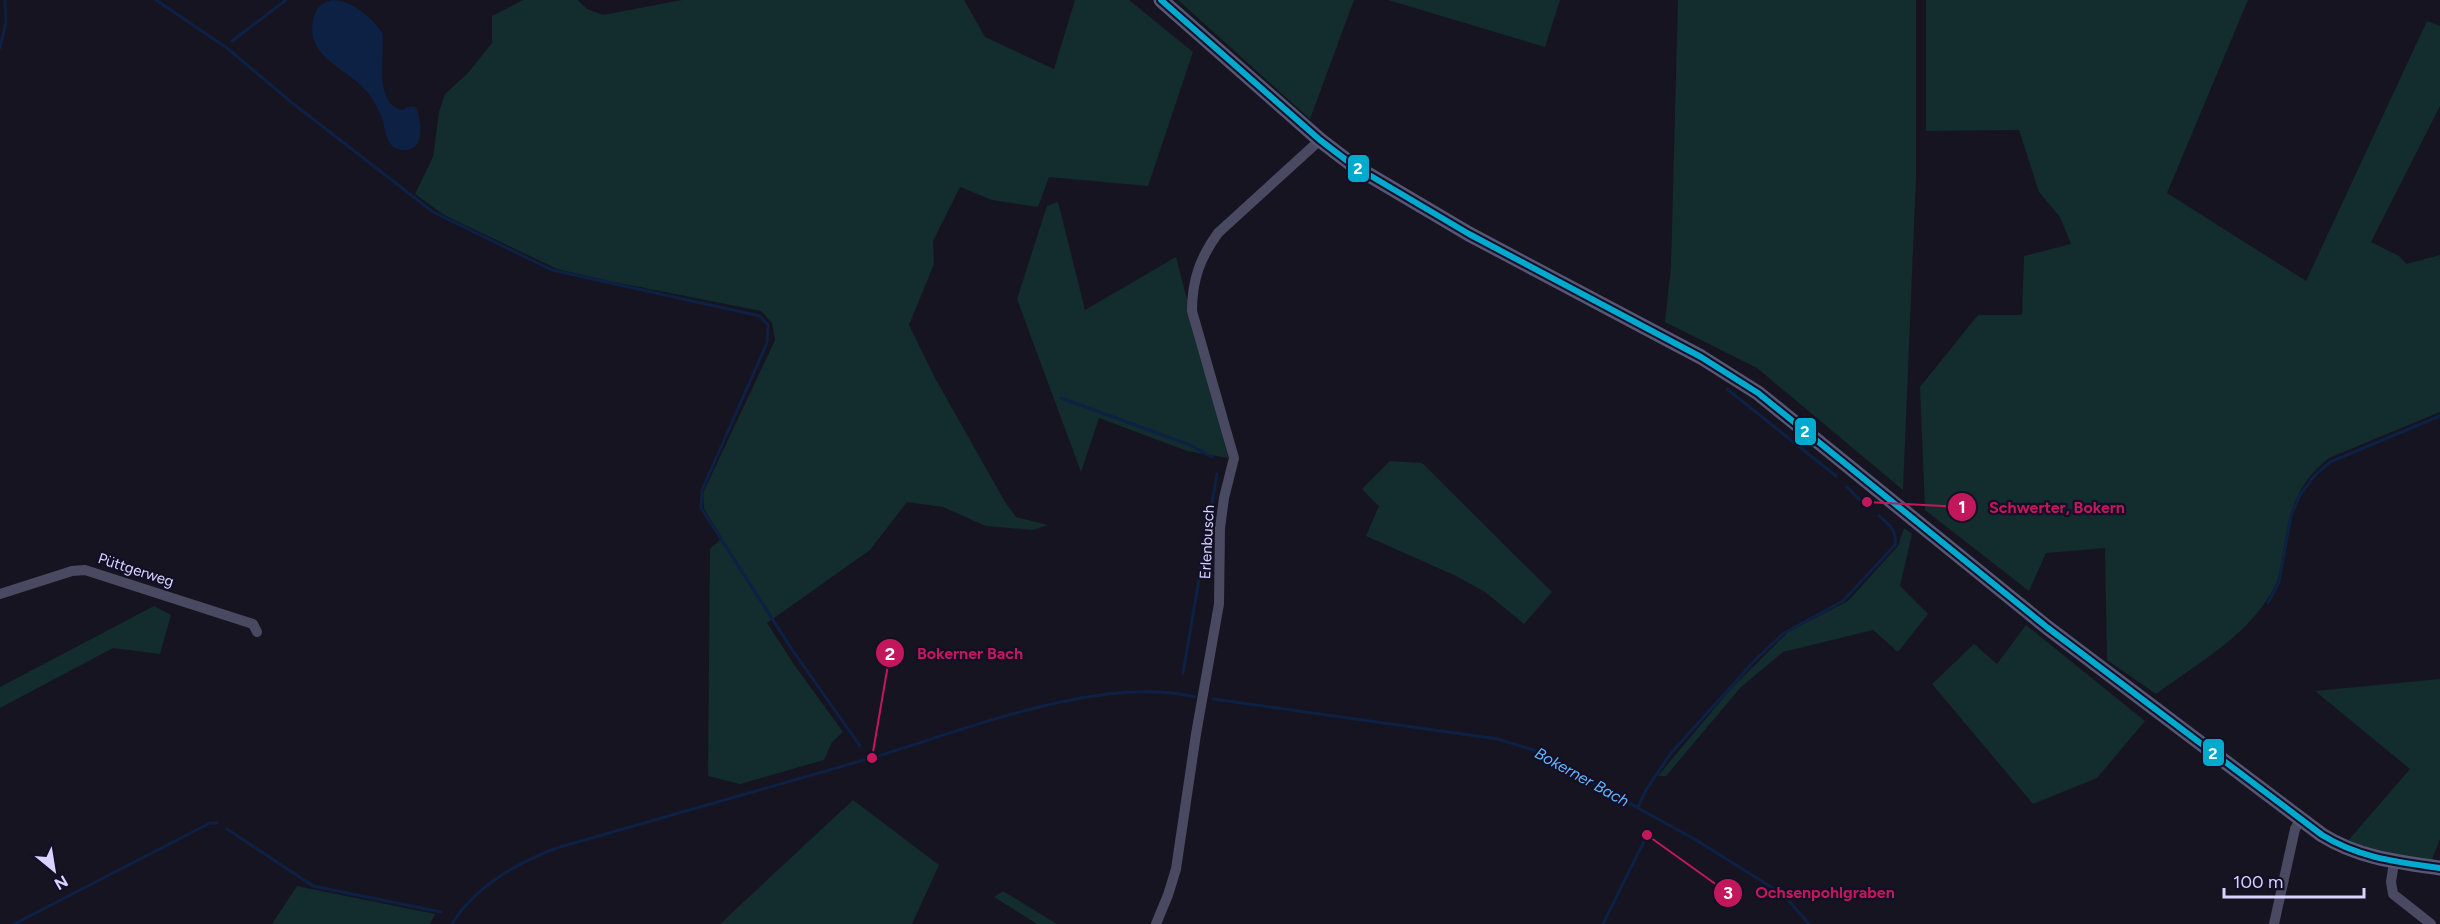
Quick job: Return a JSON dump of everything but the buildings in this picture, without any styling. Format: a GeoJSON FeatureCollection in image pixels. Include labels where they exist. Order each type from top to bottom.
{"type":"FeatureCollection","features":[{"type":"Feature","properties":{"kind":"street"},"geometry":{"type":"LineString","coordinates":[[1161,0],[1320,140],[1354,166],[1397,194],[1729,373],[1758,393],[2048,628],[2300,819],[2341,847],[2394,862],[2440,868]]}},
{"type":"Feature","properties":{"kind":"street","name":"Erlenbusch"},"geometry":{"type":"LineString","coordinates":[[1156,924],[1176,869],[1192,757],[1219,604],[1220,528],[1224,498],[1234,458],[1192,311],[1192,292],[1205,252],[1218,233],[1320,140]]}},
{"type":"Feature","properties":{"kind":"street","name":"Püttgerweg"},"geometry":{"type":"LineString","coordinates":[[0,594],[72,571],[85,570],[253,624],[257,632]]}},
{"type":"Feature","properties":{"kind":"street"},"geometry":{"type":"LineString","coordinates":[[2274,924],[2295,829],[2300,819]]}},
{"type":"Feature","properties":{"kind":"street"},"geometry":{"type":"LineString","coordinates":[[2394,862],[2391,882],[2393,894],[2431,924]]}},
{"type":"Feature","properties":{"kind":"green space"},"geometry":{"type":"Polygon","coordinates":[[[523,0],[578,0],[587,9],[603,15],[682,0],[964,0],[985,37],[1054,69],[1075,0],[1129,0],[1193,52],[1148,186],[1049,177],[1038,207],[992,200],[960,187],[933,241],[934,264],[909,325],[935,378],[1005,502],[1016,517],[1048,525],[1033,530],[986,526],[943,507],[907,502],[870,550],[767,623],[843,732],[832,742],[824,760],[740,784],[708,776],[710,549],[722,538],[704,509],[703,493],[775,340],[772,323],[761,311],[557,269],[444,215],[415,194],[433,157],[439,112],[445,94],[468,73],[492,43],[492,16],[523,0]]]}},
{"type":"Feature","properties":{"kind":"green space"},"geometry":{"type":"Polygon","coordinates":[[[1178,0],[1354,0],[1310,119],[1178,0]]]}},
{"type":"Feature","properties":{"kind":"green space"},"geometry":{"type":"Polygon","coordinates":[[[1388,0],[1560,0],[1545,47],[1388,0]]]}},
{"type":"Feature","properties":{"kind":"green space"},"geometry":{"type":"Polygon","coordinates":[[[1678,0],[1916,0],[1916,177],[1903,490],[1757,368],[1665,322],[1671,267],[1678,0]]]}},
{"type":"Feature","properties":{"kind":"green space"},"geometry":{"type":"Polygon","coordinates":[[[1926,0],[2248,0],[2167,193],[2306,281],[2427,21],[2440,26],[2440,106],[2371,242],[2399,256],[2406,264],[2440,255],[2440,412],[2329,458],[2318,468],[2308,478],[2296,500],[2288,525],[2276,584],[2266,602],[2253,618],[2223,646],[2156,694],[2107,660],[2105,548],[2046,553],[2029,591],[1925,510],[1920,387],[1978,315],[2022,315],[2024,256],[2071,244],[2060,217],[2039,192],[2019,130],[1926,131],[1926,0]]]}},
{"type":"Feature","properties":{"kind":"green space"},"geometry":{"type":"Polygon","coordinates":[[[1058,202],[1085,310],[1176,257],[1228,458],[1187,451],[1099,418],[1081,472],[1017,299],[1047,206],[1058,202]]]}},
{"type":"Feature","properties":{"kind":"green space"},"geometry":{"type":"Polygon","coordinates":[[[1390,461],[1422,463],[1552,592],[1524,624],[1485,592],[1456,576],[1366,536],[1379,506],[1362,489],[1390,461]]]}},
{"type":"Feature","properties":{"kind":"green space"},"geometry":{"type":"Polygon","coordinates":[[[1904,528],[1912,534],[1900,586],[1928,614],[1898,652],[1873,630],[1783,652],[1741,687],[1666,776],[1658,776],[1729,691],[1788,632],[1848,601],[1898,546],[1904,528]]]}},
{"type":"Feature","properties":{"kind":"green space"},"geometry":{"type":"Polygon","coordinates":[[[154,606],[171,615],[160,654],[113,648],[0,708],[0,687],[154,606]]]}},
{"type":"Feature","properties":{"kind":"green space"},"geometry":{"type":"Polygon","coordinates":[[[2026,625],[2145,721],[2097,778],[2033,804],[1932,684],[1974,644],[1997,664],[2026,625]]]}},
{"type":"Feature","properties":{"kind":"green space"},"geometry":{"type":"Polygon","coordinates":[[[2440,679],[2440,839],[2431,862],[2346,843],[2410,769],[2315,691],[2440,679]]]}},
{"type":"Feature","properties":{"kind":"green space"},"geometry":{"type":"Polygon","coordinates":[[[853,800],[939,865],[912,924],[720,924],[853,800]]]}},
{"type":"Feature","properties":{"kind":"green space"},"geometry":{"type":"Polygon","coordinates":[[[297,886],[435,914],[430,924],[272,924],[297,886]]]}},
{"type":"Feature","properties":{"kind":"green space"},"geometry":{"type":"Polygon","coordinates":[[[1003,891],[1057,924],[1037,924],[994,897],[1003,891]]]}},
{"type":"Feature","properties":{"kind":"water"},"geometry":{"type":"Polygon","coordinates":[[[333,0],[355,7],[382,32],[382,76],[387,97],[393,105],[402,110],[410,106],[416,107],[418,113],[419,141],[410,149],[396,149],[392,146],[387,138],[381,115],[369,94],[321,53],[315,43],[312,31],[316,10],[326,2],[333,0]]]}},
{"type":"Feature","properties":{"kind":"waterway"},"geometry":{"type":"LineString","coordinates":[[0,48],[6,22],[5,0]]}},
{"type":"Feature","properties":{"kind":"waterway"},"geometry":{"type":"LineString","coordinates":[[156,0],[227,48],[291,102],[433,212],[552,270],[760,316],[768,325],[767,343],[702,490],[701,508],[791,648],[860,746]]}},
{"type":"Feature","properties":{"kind":"waterway"},"geometry":{"type":"LineString","coordinates":[[232,41],[286,0]]}},
{"type":"Feature","properties":{"kind":"waterway"},"geometry":{"type":"LineString","coordinates":[[1727,389],[1836,476]]}},
{"type":"Feature","properties":{"kind":"waterway"},"geometry":{"type":"LineString","coordinates":[[1061,398],[1190,445],[1212,457]]}},
{"type":"Feature","properties":{"kind":"waterway"},"geometry":{"type":"LineString","coordinates":[[2268,603],[2279,582],[2291,516],[2300,495],[2315,475],[2330,462],[2440,416]]}},
{"type":"Feature","properties":{"kind":"waterway"},"geometry":{"type":"LineString","coordinates":[[1183,673],[1217,474]]}},
{"type":"Feature","properties":{"kind":"waterway"},"geometry":{"type":"LineString","coordinates":[[1847,487],[1861,501]]}},
{"type":"Feature","properties":{"kind":"waterway"},"geometry":{"type":"LineString","coordinates":[[1638,807],[1646,790],[1671,753],[1757,658],[1784,633],[1843,601],[1895,545],[1892,528],[1879,516]]}},
{"type":"Feature","properties":{"kind":"waterway","name":"Bokerner Bach"},"geometry":{"type":"LineString","coordinates":[[452,924],[473,898],[500,876],[514,867],[560,847],[871,758],[1032,709],[1075,699],[1117,693],[1158,692],[1195,697]]}},
{"type":"Feature","properties":{"kind":"waterway","name":"Bokerner Bach"},"geometry":{"type":"LineString","coordinates":[[1213,699],[1498,739],[1533,750],[1696,840],[1784,895],[1809,924]]}},
{"type":"Feature","properties":{"kind":"waterway"},"geometry":{"type":"LineString","coordinates":[[14,924],[210,823],[217,823]]}},
{"type":"Feature","properties":{"kind":"waterway"},"geometry":{"type":"LineString","coordinates":[[227,829],[313,886],[441,912]]}},
{"type":"Feature","properties":{"kind":"waterway"},"geometry":{"type":"LineString","coordinates":[[1603,924],[1647,835]]}},
{"type":"Feature","properties":{"kind":"transit line","name":"2"},"geometry":{"type":"LineString","coordinates":[[1161,0],[1320,140],[1354,166],[1469,234],[1701,357],[1758,393],[2048,628],[2322,835],[2365,854],[2440,868]]}},
{"type":"Feature","properties":{"kind":"place","name":"Schwerter, Bokern"},"geometry":{"type":"Point","coordinates":[1867,502]}},
{"type":"Feature","properties":{"kind":"place","name":"Bokerner Bach"},"geometry":{"type":"Point","coordinates":[872,758]}},
{"type":"Feature","properties":{"kind":"place","name":"Ochsenpohlgraben"},"geometry":{"type":"Point","coordinates":[1647,835]}}]}
